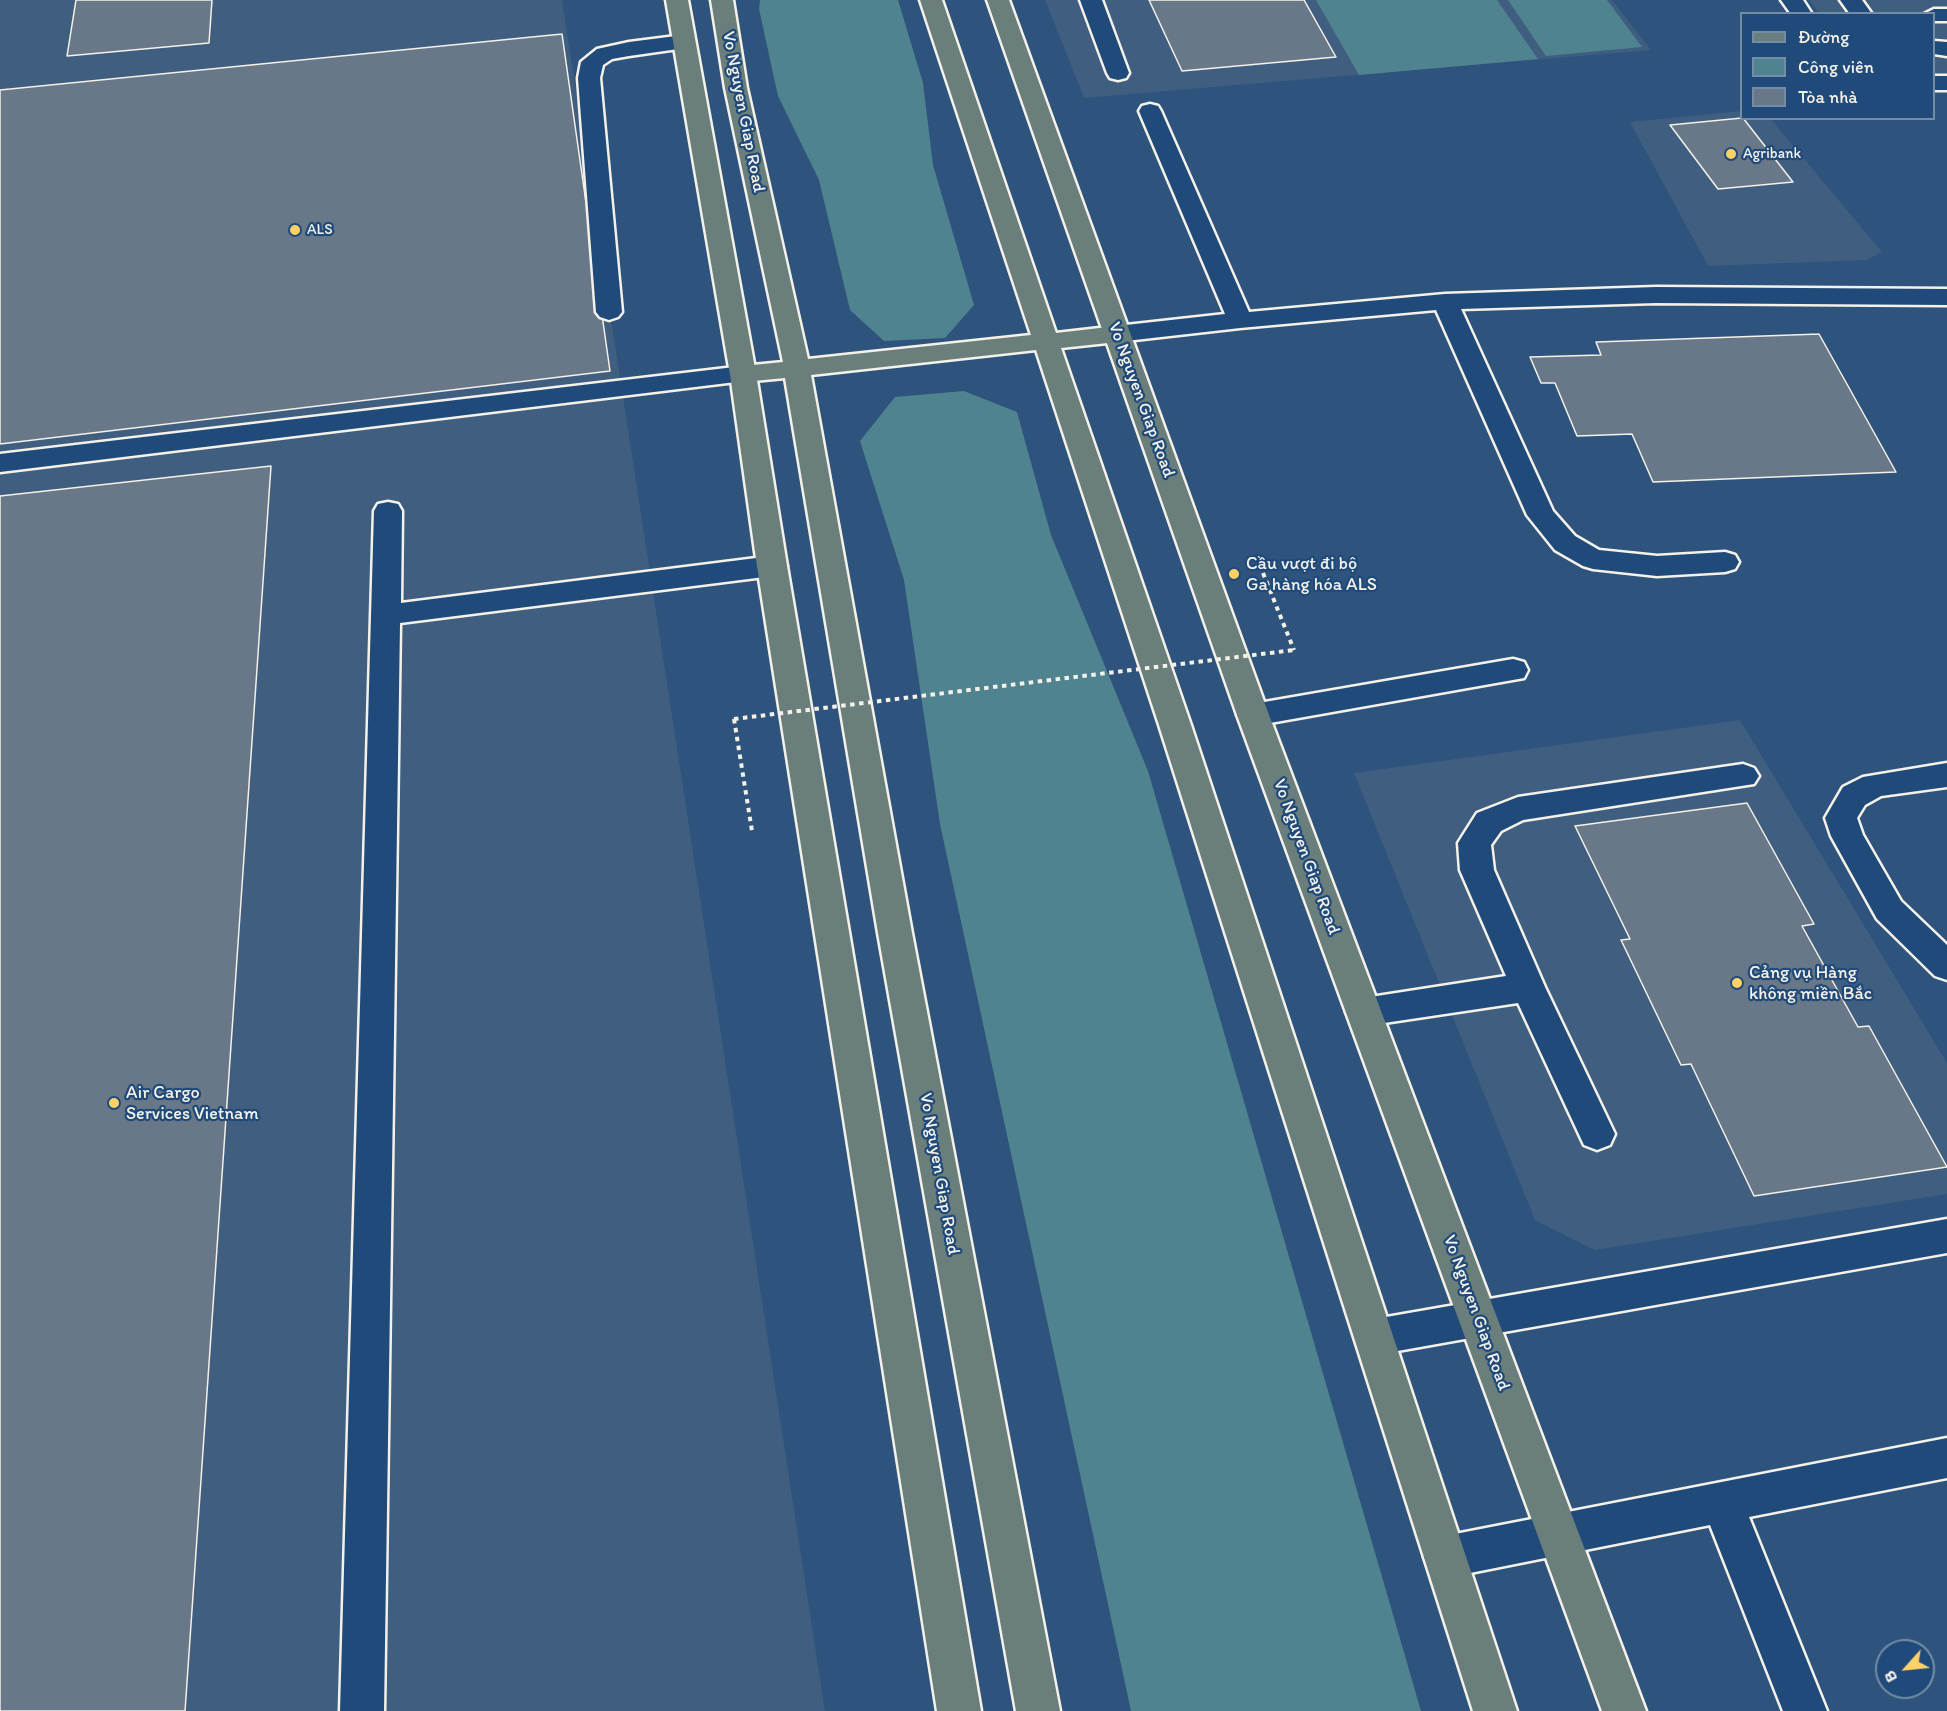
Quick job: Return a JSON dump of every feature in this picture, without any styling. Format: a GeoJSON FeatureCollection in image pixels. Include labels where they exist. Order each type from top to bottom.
{"type":"FeatureCollection","features":[{"type":"Feature","properties":{"kind":"main road"},"geometry":{"type":"LineString","coordinates":[[677,0],[743,374],[772,567],[959,1711]]}},
{"type":"Feature","properties":{"kind":"main road","name":"Vo Nguyen Giap Road"},"geometry":{"type":"LineString","coordinates":[[722,0],[736,88],[797,368],[893,922],[1038,1711]]}},
{"type":"Feature","properties":{"kind":"main road"},"geometry":{"type":"LineString","coordinates":[[931,0],[954,76],[1047,341],[1375,1337],[1495,1711]]}},
{"type":"Feature","properties":{"kind":"main road","name":"Vo Nguyen Giap Road"},"geometry":{"type":"LineString","coordinates":[[998,0],[1253,715],[1624,1711]]}},
{"type":"Feature","properties":{"kind":"main road"},"geometry":{"type":"LineString","coordinates":[[743,374],[1116,334]]}},
{"type":"Feature","properties":{"kind":"street"},"geometry":{"type":"LineString","coordinates":[[1091,0],[1118,73]]}},
{"type":"Feature","properties":{"kind":"street"},"geometry":{"type":"LineString","coordinates":[[1851,0],[1860,12]]}},
{"type":"Feature","properties":{"kind":"street"},"geometry":{"type":"LineString","coordinates":[[609,312],[589,78],[592,62],[604,54],[684,42]]}},
{"type":"Feature","properties":{"kind":"street"},"geometry":{"type":"LineString","coordinates":[[1150,111],[1240,320]]}},
{"type":"Feature","properties":{"kind":"street"},"geometry":{"type":"LineString","coordinates":[[1116,334],[1240,320],[1445,302],[1656,295],[1947,297]]}},
{"type":"Feature","properties":{"kind":"street"},"geometry":{"type":"LineString","coordinates":[[1445,302],[1541,514],[1565,543],[1593,559],[1657,566],[1725,562]]}},
{"type":"Feature","properties":{"kind":"street"},"geometry":{"type":"LineString","coordinates":[[0,463],[743,374]]}},
{"type":"Feature","properties":{"kind":"street"},"geometry":{"type":"LineString","coordinates":[[362,1711],[388,511]]}},
{"type":"Feature","properties":{"kind":"street"},"geometry":{"type":"LineString","coordinates":[[387,615],[772,567]]}},
{"type":"Feature","properties":{"kind":"street"},"geometry":{"type":"LineString","coordinates":[[1253,715],[1512,670]]}},
{"type":"Feature","properties":{"kind":"street"},"geometry":{"type":"LineString","coordinates":[[1947,775],[1874,784],[1854,796],[1841,818],[1847,836],[1889,910],[1947,966]]}},
{"type":"Feature","properties":{"kind":"street"},"geometry":{"type":"LineString","coordinates":[[1597,1134],[1528,987],[1477,870],[1474,843],[1489,822],[1518,809],[1743,776]]}},
{"type":"Feature","properties":{"kind":"street"},"geometry":{"type":"LineString","coordinates":[[1364,1012],[1528,987]]}},
{"type":"Feature","properties":{"kind":"street"},"geometry":{"type":"LineString","coordinates":[[1375,1337],[1947,1236]]}},
{"type":"Feature","properties":{"kind":"street"},"geometry":{"type":"LineString","coordinates":[[1445,1557],[1947,1458]]}},
{"type":"Feature","properties":{"kind":"street"},"geometry":{"type":"LineString","coordinates":[[1722,1502],[1805,1711]]}},
{"type":"Feature","properties":{"kind":"path"},"geometry":{"type":"LineString","coordinates":[[752,831],[734,719],[1294,650],[1263,573]]}},
{"type":"Feature","properties":{"kind":"shaded area"},"geometry":{"type":"Polygon","coordinates":[[[0,0],[562,0],[825,1711],[0,1711],[0,0]]]}},
{"type":"Feature","properties":{"kind":"shaded area"},"geometry":{"type":"Polygon","coordinates":[[[1045,0],[1612,0],[1651,50],[1084,98],[1045,0]]]}},
{"type":"Feature","properties":{"kind":"shaded area"},"geometry":{"type":"Polygon","coordinates":[[[1809,0],[1947,0],[1947,75],[1935,75],[1935,12],[1818,12],[1809,0]]]}},
{"type":"Feature","properties":{"kind":"shaded area"},"geometry":{"type":"Polygon","coordinates":[[[1740,111],[1740,120],[1772,120],[1882,252],[1867,260],[1708,266],[1630,122],[1740,111]]]}},
{"type":"Feature","properties":{"kind":"shaded area"},"geometry":{"type":"Polygon","coordinates":[[[1740,720],[1947,1063],[1947,1194],[1595,1250],[1535,1220],[1354,773],[1740,720]]]}},
{"type":"Feature","properties":{"kind":"green space"},"geometry":{"type":"Polygon","coordinates":[[[760,0],[898,0],[923,83],[933,165],[974,305],[945,338],[884,341],[850,310],[819,180],[778,96],[759,9],[760,0]]]}},
{"type":"Feature","properties":{"kind":"green space"},"geometry":{"type":"Polygon","coordinates":[[[1316,0],[1497,0],[1538,59],[1359,75],[1316,0]]]}},
{"type":"Feature","properties":{"kind":"green space"},"geometry":{"type":"Polygon","coordinates":[[[1508,0],[1607,0],[1642,47],[1546,56],[1508,0]]]}},
{"type":"Feature","properties":{"kind":"green space"},"geometry":{"type":"Polygon","coordinates":[[[964,391],[1017,412],[1051,535],[1148,771],[1421,1711],[1131,1711],[940,824],[904,580],[860,441],[895,397],[964,391]]]}},
{"type":"Feature","properties":{"kind":"building"},"geometry":{"type":"Polygon","coordinates":[[[76,0],[212,0],[209,43],[67,56],[76,0]]]}},
{"type":"Feature","properties":{"kind":"building"},"geometry":{"type":"Polygon","coordinates":[[[1149,0],[1304,0],[1336,57],[1182,71],[1149,0]]]}},
{"type":"Feature","properties":{"kind":"building","name":"ALS"},"geometry":{"type":"Polygon","coordinates":[[[562,34],[610,371],[0,444],[0,90],[562,34]]]}},
{"type":"Feature","properties":{"kind":"building","name":"Agribank"},"geometry":{"type":"Polygon","coordinates":[[[1740,118],[1745,120],[1793,182],[1718,189],[1670,125],[1740,118]]]}},
{"type":"Feature","properties":{"kind":"building"},"geometry":{"type":"Polygon","coordinates":[[[1819,334],[1896,472],[1653,482],[1632,434],[1577,436],[1555,383],[1541,383],[1530,357],[1601,355],[1596,342],[1819,334]]]}},
{"type":"Feature","properties":{"kind":"building","name":"Air Cargo Services Vietnam"},"geometry":{"type":"Polygon","coordinates":[[[271,466],[185,1711],[0,1711],[0,496],[271,466]]]}},
{"type":"Feature","properties":{"kind":"building","name":"Cảng vụ Hàng không miền Bắc"},"geometry":{"type":"Polygon","coordinates":[[[1747,803],[1814,924],[1802,926],[1858,1027],[1869,1026],[1947,1167],[1754,1196],[1691,1064],[1681,1065],[1621,940],[1630,939],[1575,826],[1747,803]]]}},
{"type":"Feature","properties":{"kind":"place","name":"Agribank"},"geometry":{"type":"Point","coordinates":[1731,154]}},
{"type":"Feature","properties":{"kind":"place","name":"ALS"},"geometry":{"type":"Point","coordinates":[295,230]}},
{"type":"Feature","properties":{"kind":"place","name":"Cầu vượt đi bộ Ga hàng hóa ALS"},"geometry":{"type":"Point","coordinates":[1234,574]}},
{"type":"Feature","properties":{"kind":"place","name":"Cảng vụ Hàng không miền Bắc"},"geometry":{"type":"Point","coordinates":[1737,983]}},
{"type":"Feature","properties":{"kind":"place","name":"Air Cargo Services Vietnam"},"geometry":{"type":"Point","coordinates":[114,1103]}}]}
